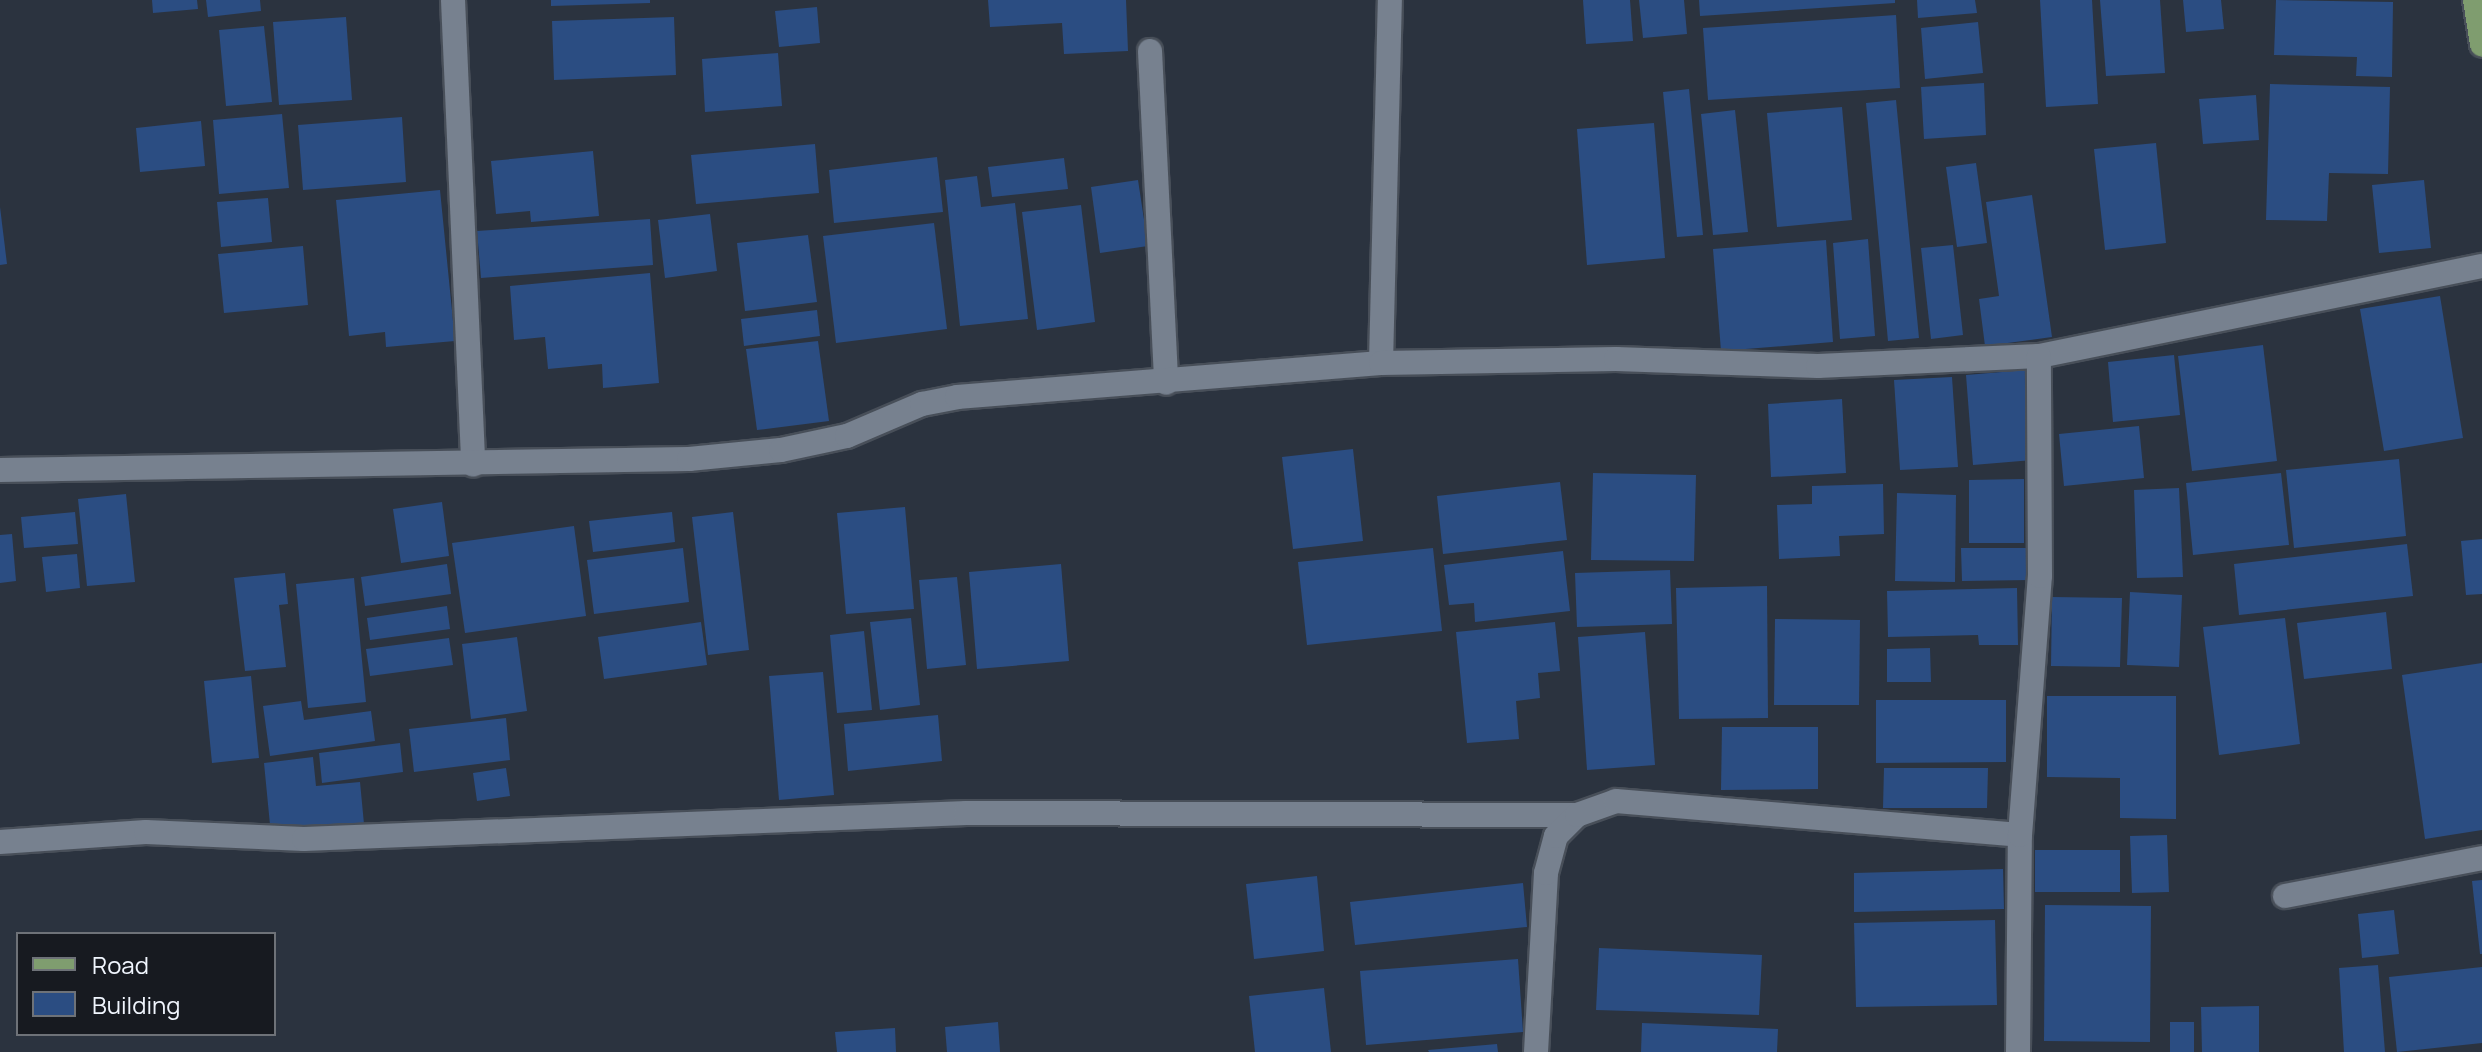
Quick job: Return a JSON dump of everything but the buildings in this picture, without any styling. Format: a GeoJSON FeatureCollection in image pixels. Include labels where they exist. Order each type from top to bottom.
{"type":"FeatureCollection","features":[{"type":"Feature","properties":{"kind":"main road"},"geometry":{"type":"LineString","coordinates":[[2475,0],[2482,44]]}},
{"type":"Feature","properties":{"kind":"street"},"geometry":{"type":"LineString","coordinates":[[453,0],[473,465]]}},
{"type":"Feature","properties":{"kind":"street"},"geometry":{"type":"LineString","coordinates":[[1381,363],[1390,0]]}},
{"type":"Feature","properties":{"kind":"street"},"geometry":{"type":"LineString","coordinates":[[1150,51],[1166,383]]}},
{"type":"Feature","properties":{"kind":"street"},"geometry":{"type":"LineString","coordinates":[[0,470],[473,465],[689,459],[781,450],[847,436],[922,404],[957,397],[1166,383],[1381,363],[1616,359],[1818,366],[2039,356],[2482,266]]}},
{"type":"Feature","properties":{"kind":"street"},"geometry":{"type":"LineString","coordinates":[[2018,1052],[2020,835],[2040,576],[2039,356]]}},
{"type":"Feature","properties":{"kind":"street"},"geometry":{"type":"LineString","coordinates":[[0,842],[146,832],[304,839],[966,813],[1577,815],[1616,801],[2020,835]]}},
{"type":"Feature","properties":{"kind":"street"},"geometry":{"type":"LineString","coordinates":[[1536,1052],[1546,873],[1556,836],[1577,815]]}},
{"type":"Feature","properties":{"kind":"street"},"geometry":{"type":"LineString","coordinates":[[2285,896],[2482,858]]}}]}
